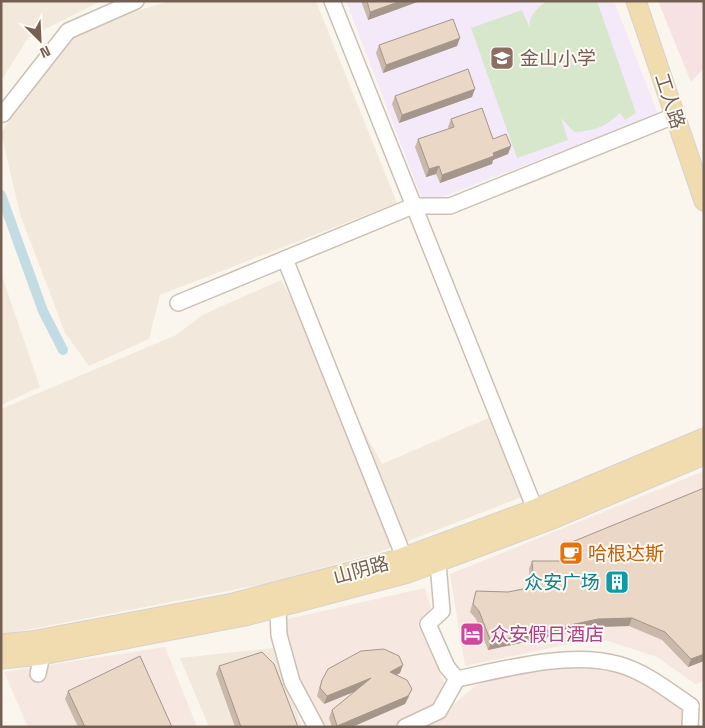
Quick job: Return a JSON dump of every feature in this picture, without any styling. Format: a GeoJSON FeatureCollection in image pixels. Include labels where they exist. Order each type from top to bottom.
{"type":"FeatureCollection","features":[{"type":"Feature","properties":{"kind":"main road","name":"工人路"},"geometry":{"type":"LineString","coordinates":[[636,1],[704,201]]}},
{"type":"Feature","properties":{"kind":"main road","name":"山阴路"},"geometry":{"type":"LineString","coordinates":[[1,644],[31,642],[233,603],[404,558],[535,509],[704,438]]}},
{"type":"Feature","properties":{"kind":"main road","name":"山阴路"},"geometry":{"type":"LineString","coordinates":[[1,659],[42,654],[278,609],[408,573],[550,520],[704,456]]}},
{"type":"Feature","properties":{"kind":"street"},"geometry":{"type":"LineString","coordinates":[[3,114],[68,31],[136,1]]}},
{"type":"Feature","properties":{"kind":"street"},"geometry":{"type":"LineString","coordinates":[[332,1],[535,509]]}},
{"type":"Feature","properties":{"kind":"street"},"geometry":{"type":"LineString","coordinates":[[178,303],[413,206],[450,206],[674,116]]}},
{"type":"Feature","properties":{"kind":"street"},"geometry":{"type":"LineString","coordinates":[[285,259],[404,558]]}},
{"type":"Feature","properties":{"kind":"street"},"geometry":{"type":"LineString","coordinates":[[438,563],[442,611],[428,624],[447,667],[457,679]]}},
{"type":"Feature","properties":{"kind":"street"},"geometry":{"type":"LineString","coordinates":[[278,609],[279,635],[292,682],[316,727]]}},
{"type":"Feature","properties":{"kind":"street"},"geometry":{"type":"LineString","coordinates":[[38,674],[42,654]]}},
{"type":"Feature","properties":{"kind":"street"},"geometry":{"type":"LineString","coordinates":[[405,727],[439,710],[457,679],[574,658],[618,664],[697,703],[690,727]]}},
{"type":"Feature","properties":{"kind":"shaded area"},"geometry":{"type":"Polygon","coordinates":[[[1,1],[101,1],[28,38],[1,81],[1,1]]]}},
{"type":"Feature","properties":{"kind":"shaded area"},"geometry":{"type":"Polygon","coordinates":[[[170,1],[316,1],[397,203],[160,295],[149,339],[89,366],[65,333],[20,214],[1,133],[68,31],[170,1]]]}},
{"type":"Feature","properties":{"kind":"shaded area","name":"金山小学"},"geometry":{"type":"Polygon","coordinates":[[[346,1],[614,1],[658,114],[424,204],[346,1]]]}},
{"type":"Feature","properties":{"kind":"shaded area"},"geometry":{"type":"Polygon","coordinates":[[[658,1],[704,1],[704,68],[691,82],[658,1]]]}},
{"type":"Feature","properties":{"kind":"shaded area"},"geometry":{"type":"Polygon","coordinates":[[[1,273],[40,387],[1,405],[1,273]]]}},
{"type":"Feature","properties":{"kind":"shaded area"},"geometry":{"type":"Polygon","coordinates":[[[281,280],[382,464],[500,413],[535,492],[380,552],[264,584],[1,635],[1,409],[176,335],[204,314],[281,280]]]}},
{"type":"Feature","properties":{"kind":"shaded area","name":"众安广场"},"geometry":{"type":"Polygon","coordinates":[[[704,471],[704,681],[695,684],[657,657],[599,638],[465,666],[450,574],[704,471]]]}},
{"type":"Feature","properties":{"kind":"shaded area"},"geometry":{"type":"Polygon","coordinates":[[[425,588],[431,608],[418,625],[454,704],[493,671],[570,664],[639,674],[691,719],[690,727],[318,727],[285,657],[278,621],[425,588]]]}},
{"type":"Feature","properties":{"kind":"shaded area"},"geometry":{"type":"Polygon","coordinates":[[[165,647],[197,727],[28,727],[4,672],[165,647]]]}},
{"type":"Feature","properties":{"kind":"shaded area"},"geometry":{"type":"Polygon","coordinates":[[[273,648],[302,727],[209,727],[180,658],[273,648]]]}},
{"type":"Feature","properties":{"kind":"green space"},"geometry":{"type":"Polygon","coordinates":[[[547,1],[597,1],[636,113],[625,120],[620,113],[599,127],[588,131],[574,132],[561,118],[568,140],[517,158],[471,28],[522,10],[530,29],[532,16],[547,1]]]}},
{"type":"Feature","properties":{"kind":"building"},"geometry":{"type":"Polygon","coordinates":[[[367,1],[401,1],[370,12],[367,1]]]}},
{"type":"Feature","properties":{"kind":"building"},"geometry":{"type":"Polygon","coordinates":[[[453,19],[460,38],[386,65],[379,45],[453,19]]]}},
{"type":"Feature","properties":{"kind":"building"},"geometry":{"type":"Polygon","coordinates":[[[468,69],[475,89],[402,115],[395,96],[468,69]]]}},
{"type":"Feature","properties":{"kind":"building"},"geometry":{"type":"Polygon","coordinates":[[[482,108],[493,139],[506,134],[511,146],[493,153],[494,156],[442,175],[439,166],[429,169],[418,139],[454,127],[451,119],[482,108]]]}},
{"type":"Feature","properties":{"kind":"building","name":"众安广场"},"geometry":{"type":"Polygon","coordinates":[[[704,488],[704,654],[691,659],[665,632],[632,618],[598,619],[491,642],[479,611],[473,604],[476,591],[508,592],[534,587],[532,561],[566,561],[564,551],[572,542],[704,488]]]}},
{"type":"Feature","properties":{"kind":"building"},"geometry":{"type":"Polygon","coordinates":[[[384,649],[399,656],[403,665],[390,672],[407,680],[412,689],[408,696],[337,726],[332,710],[371,678],[327,696],[320,688],[328,669],[361,651],[384,649]]]}},
{"type":"Feature","properties":{"kind":"building"},"geometry":{"type":"Polygon","coordinates":[[[262,652],[274,664],[298,727],[241,727],[219,666],[262,652]]]}},
{"type":"Feature","properties":{"kind":"building"},"geometry":{"type":"Polygon","coordinates":[[[140,656],[172,727],[85,727],[68,691],[140,656]]]}},
{"type":"Feature","properties":{"kind":"waterway"},"geometry":{"type":"LineString","coordinates":[[1,195],[43,311],[63,350]]}},
{"type":"Feature","properties":{"kind":"place","name":"金山小学"},"geometry":{"type":"Point","coordinates":[502,58]}},
{"type":"Feature","properties":{"kind":"place","name":"哈根达斯"},"geometry":{"type":"Point","coordinates":[571,553]}},
{"type":"Feature","properties":{"kind":"place","name":"众安广场"},"geometry":{"type":"Point","coordinates":[617,582]}},
{"type":"Feature","properties":{"kind":"place","name":"众安假日酒店"},"geometry":{"type":"Point","coordinates":[472,634]}}]}
